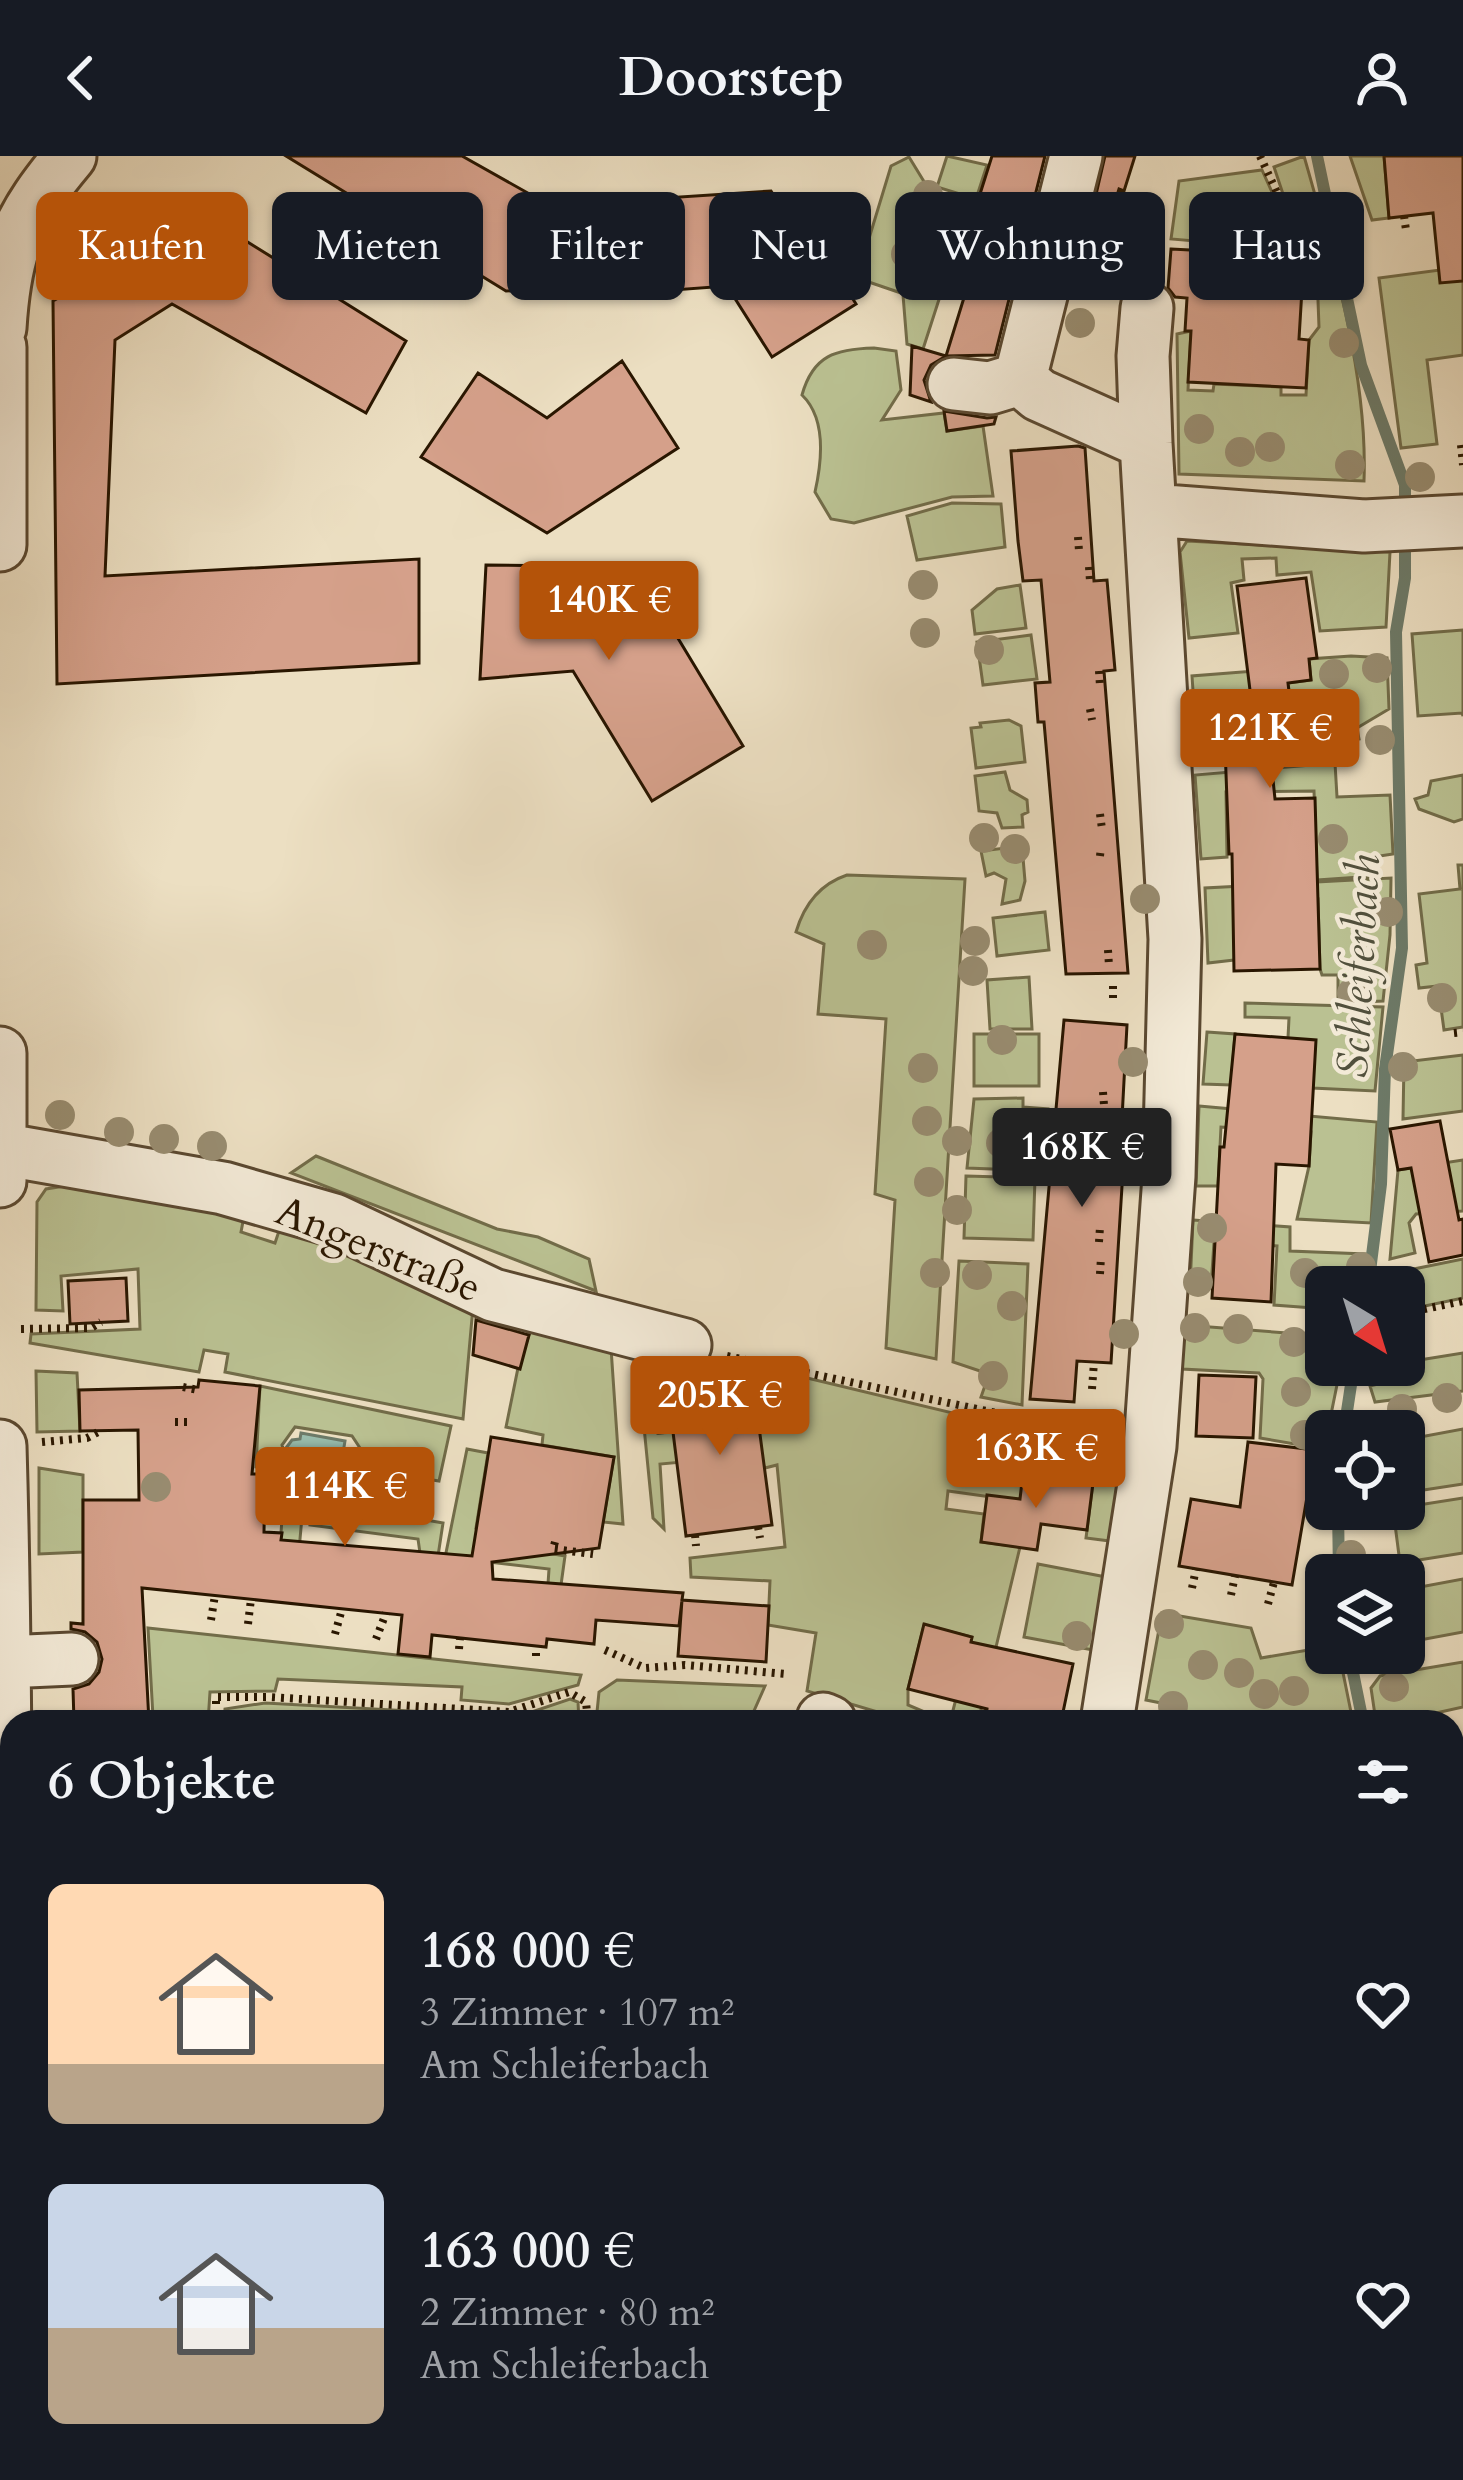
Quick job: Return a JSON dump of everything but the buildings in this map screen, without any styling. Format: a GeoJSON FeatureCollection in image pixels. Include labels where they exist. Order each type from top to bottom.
{"type":"FeatureCollection","features":[{"type":"Feature","properties":{"kind":"street"},"geometry":{"type":"LineString","coordinates":[[0,328],[7,259],[18,229],[70,156]]}},
{"type":"Feature","properties":{"kind":"street"},"geometry":{"type":"LineString","coordinates":[[1020,379],[1076,156]]}},
{"type":"Feature","properties":{"kind":"street"},"geometry":{"type":"LineString","coordinates":[[1109,1710],[1150,1446],[1176,1016],[1146,443],[1143,356],[1147,308]]}},
{"type":"Feature","properties":{"kind":"street"},"geometry":{"type":"LineString","coordinates":[[0,347],[0,545]]}},
{"type":"Feature","properties":{"kind":"street"},"geometry":{"type":"LineString","coordinates":[[954,383],[990,388],[1020,379]]}},
{"type":"Feature","properties":{"kind":"street"},"geometry":{"type":"LineString","coordinates":[[1020,379],[1039,395],[1146,443]]}},
{"type":"Feature","properties":{"kind":"street"},"geometry":{"type":"LineString","coordinates":[[1151,510],[1364,526],[1446,523]]}},
{"type":"Feature","properties":{"kind":"street"},"geometry":{"type":"LineString","coordinates":[[0,1053],[0,1181]]}},
{"type":"Feature","properties":{"kind":"street","name":"Angerstraße"},"geometry":{"type":"LineString","coordinates":[[1,1149],[223,1188],[334,1220],[493,1295],[685,1345]]}},
{"type":"Feature","properties":{"kind":"street"},"geometry":{"type":"LineString","coordinates":[[4,1710],[2,1588],[11,1445]]}},
{"type":"Feature","properties":{"kind":"street"},"geometry":{"type":"LineString","coordinates":[[5,1662],[72,1659]]}},
{"type":"Feature","properties":{"kind":"path"},"geometry":{"type":"LineString","coordinates":[[1260,156],[1277,192]]}},
{"type":"Feature","properties":{"kind":"path"},"geometry":{"type":"LineString","coordinates":[[1404,217],[1406,230]]}},
{"type":"Feature","properties":{"kind":"path"},"geometry":{"type":"LineString","coordinates":[[1461,445],[1463,464]]}},
{"type":"Feature","properties":{"kind":"path"},"geometry":{"type":"LineString","coordinates":[[1078,536],[1079,551]]}},
{"type":"Feature","properties":{"kind":"path"},"geometry":{"type":"LineString","coordinates":[[1089,567],[1090,581]]}},
{"type":"Feature","properties":{"kind":"path"},"geometry":{"type":"LineString","coordinates":[[1099,671],[1100,686]]}},
{"type":"Feature","properties":{"kind":"path"},"geometry":{"type":"LineString","coordinates":[[1100,814],[1102,829]]}},
{"type":"Feature","properties":{"kind":"path"},"geometry":{"type":"LineString","coordinates":[[1108,950],[1108,966]]}},
{"type":"Feature","properties":{"kind":"path"},"geometry":{"type":"LineString","coordinates":[[1113,985],[1113,998]]}},
{"type":"Feature","properties":{"kind":"path"},"geometry":{"type":"LineString","coordinates":[[1103,1092],[1104,1105]]}},
{"type":"Feature","properties":{"kind":"path"},"geometry":{"type":"LineString","coordinates":[[1099,1242],[1100,1227]]}},
{"type":"Feature","properties":{"kind":"path"},"geometry":{"type":"LineString","coordinates":[[1100,1274],[1101,1257]]}},
{"type":"Feature","properties":{"kind":"path"},"geometry":{"type":"LineString","coordinates":[[1425,1309],[1463,1300]]}},
{"type":"Feature","properties":{"kind":"path"},"geometry":{"type":"LineString","coordinates":[[21,1329],[91,1328],[101,1322]]}},
{"type":"Feature","properties":{"kind":"path"},"geometry":{"type":"LineString","coordinates":[[685,1345],[1150,1446]]}},
{"type":"Feature","properties":{"kind":"path"},"geometry":{"type":"LineString","coordinates":[[1092,1389],[1094,1362]]}},
{"type":"Feature","properties":{"kind":"path"},"geometry":{"type":"LineString","coordinates":[[183,1387],[198,1390]]}},
{"type":"Feature","properties":{"kind":"path"},"geometry":{"type":"LineString","coordinates":[[175,1422],[187,1422]]}},
{"type":"Feature","properties":{"kind":"path"},"geometry":{"type":"LineString","coordinates":[[11,1445],[87,1438],[100,1430]]}},
{"type":"Feature","properties":{"kind":"path"},"geometry":{"type":"LineString","coordinates":[[758,1527],[760,1538]]}},
{"type":"Feature","properties":{"kind":"path"},"geometry":{"type":"LineString","coordinates":[[555,1542],[553,1549],[592,1554]]}},
{"type":"Feature","properties":{"kind":"path"},"geometry":{"type":"LineString","coordinates":[[1192,1588],[1196,1569]]}},
{"type":"Feature","properties":{"kind":"path"},"geometry":{"type":"LineString","coordinates":[[1231,1595],[1234,1576]]}},
{"type":"Feature","properties":{"kind":"path"},"geometry":{"type":"LineString","coordinates":[[1268,1604],[1274,1582]]}},
{"type":"Feature","properties":{"kind":"path"},"geometry":{"type":"LineString","coordinates":[[211,1620],[215,1595]]}},
{"type":"Feature","properties":{"kind":"path"},"geometry":{"type":"LineString","coordinates":[[248,1624],[250,1598]]}},
{"type":"Feature","properties":{"kind":"path"},"geometry":{"type":"LineString","coordinates":[[334,1634],[342,1609]]}},
{"type":"Feature","properties":{"kind":"path"},"geometry":{"type":"LineString","coordinates":[[376,1639],[386,1613]]}},
{"type":"Feature","properties":{"kind":"path"},"geometry":{"type":"LineString","coordinates":[[605,1650],[645,1668],[686,1661],[757,1666],[785,1674]]}},
{"type":"Feature","properties":{"kind":"path"},"geometry":{"type":"LineString","coordinates":[[515,1710],[569,1692],[586,1702],[587,1710]]}},
{"type":"Feature","properties":{"kind":"path"},"geometry":{"type":"LineString","coordinates":[[216,1710],[216,1697],[477,1710]]}},
{"type":"Feature","properties":{"kind":"shaded area"},"geometry":{"type":"Polygon","coordinates":[[[947,156],[987,165],[978,192],[937,187],[947,156]]]}},
{"type":"Feature","properties":{"kind":"shaded area"},"geometry":{"type":"Polygon","coordinates":[[[1304,156],[1314,192],[1282,192],[1274,167],[1304,156]]]}},
{"type":"Feature","properties":{"kind":"shaded area"},"geometry":{"type":"Polygon","coordinates":[[[1350,156],[1384,156],[1389,218],[1372,220],[1350,156]]]}},
{"type":"Feature","properties":{"kind":"shaded area"},"geometry":{"type":"Polygon","coordinates":[[[909,157],[930,192],[895,192],[895,291],[871,283],[871,232],[891,166],[909,157]]]}},
{"type":"Feature","properties":{"kind":"shaded area"},"geometry":{"type":"Polygon","coordinates":[[[1262,170],[1272,192],[1189,192],[1189,240],[1171,239],[1179,181],[1262,170]]]}},
{"type":"Feature","properties":{"kind":"shaded area"},"geometry":{"type":"Polygon","coordinates":[[[1463,267],[1463,355],[1427,360],[1437,444],[1401,448],[1379,278],[1463,267]]]}},
{"type":"Feature","properties":{"kind":"shaded area"},"geometry":{"type":"Polygon","coordinates":[[[903,300],[939,300],[923,349],[907,344],[903,300]]]}},
{"type":"Feature","properties":{"kind":"shaded area"},"geometry":{"type":"Polygon","coordinates":[[[1318,300],[1342,300],[1360,400],[1364,481],[1179,474],[1177,334],[1191,331],[1188,390],[1213,391],[1214,384],[1281,387],[1281,395],[1306,395],[1309,340],[1319,327],[1318,300]]]}},
{"type":"Feature","properties":{"kind":"shaded area"},"geometry":{"type":"Polygon","coordinates":[[[874,348],[896,351],[901,390],[882,420],[944,413],[947,431],[983,426],[993,496],[952,497],[854,523],[831,519],[815,492],[821,454],[819,428],[802,395],[813,371],[828,357],[874,348]]]}},
{"type":"Feature","properties":{"kind":"shaded area"},"geometry":{"type":"Polygon","coordinates":[[[952,503],[1001,504],[1005,547],[917,560],[907,516],[952,503]]]}},
{"type":"Feature","properties":{"kind":"shaded area"},"geometry":{"type":"Polygon","coordinates":[[[1187,541],[1390,552],[1386,627],[1320,631],[1311,572],[1277,575],[1276,558],[1242,559],[1244,580],[1231,583],[1238,633],[1189,638],[1180,552],[1187,541]]]}},
{"type":"Feature","properties":{"kind":"shaded area"},"geometry":{"type":"Polygon","coordinates":[[[1020,585],[1026,628],[975,634],[972,610],[997,589],[1020,585]]]}},
{"type":"Feature","properties":{"kind":"shaded area"},"geometry":{"type":"Polygon","coordinates":[[[1463,630],[1463,716],[1418,716],[1412,634],[1463,630]]]}},
{"type":"Feature","properties":{"kind":"shaded area"},"geometry":{"type":"Polygon","coordinates":[[[1031,635],[1037,679],[983,685],[977,642],[1031,635]]]}},
{"type":"Feature","properties":{"kind":"shaded area"},"geometry":{"type":"Polygon","coordinates":[[[1387,658],[1389,709],[1357,728],[1359,739],[1286,751],[1281,701],[1290,699],[1288,683],[1311,680],[1309,659],[1387,658]]]}},
{"type":"Feature","properties":{"kind":"shaded area"},"geometry":{"type":"Polygon","coordinates":[[[1267,670],[1269,692],[1214,697],[1216,732],[1196,735],[1192,676],[1267,670]]]}},
{"type":"Feature","properties":{"kind":"shaded area"},"geometry":{"type":"Polygon","coordinates":[[[1009,720],[1021,726],[1025,762],[976,768],[971,728],[1009,720]]]}},
{"type":"Feature","properties":{"kind":"shaded area"},"geometry":{"type":"Polygon","coordinates":[[[1335,763],[1337,797],[1390,795],[1393,854],[1373,857],[1375,876],[1317,880],[1314,791],[1226,792],[1227,857],[1201,859],[1195,775],[1335,763]]]}},
{"type":"Feature","properties":{"kind":"shaded area"},"geometry":{"type":"Polygon","coordinates":[[[1005,772],[1010,790],[1027,800],[1023,827],[1002,828],[997,813],[979,811],[975,776],[1005,772]]]}},
{"type":"Feature","properties":{"kind":"shaded area"},"geometry":{"type":"Polygon","coordinates":[[[1463,775],[1463,819],[1454,822],[1419,809],[1415,799],[1428,795],[1431,781],[1463,775]]]}},
{"type":"Feature","properties":{"kind":"shaded area"},"geometry":{"type":"Polygon","coordinates":[[[1022,846],[1025,881],[1020,900],[1002,904],[1006,879],[994,873],[986,876],[981,851],[1022,846]]]}},
{"type":"Feature","properties":{"kind":"shaded area"},"geometry":{"type":"Polygon","coordinates":[[[1458,865],[1463,865],[1463,1027],[1444,1030],[1438,986],[1419,988],[1416,965],[1427,963],[1419,894],[1460,889],[1458,865]]]}},
{"type":"Feature","properties":{"kind":"shaded area"},"geometry":{"type":"Polygon","coordinates":[[[847,875],[965,879],[936,1359],[886,1348],[895,1200],[875,1194],[886,1019],[818,1014],[824,944],[796,932],[814,897],[847,875]]]}},
{"type":"Feature","properties":{"kind":"shaded area"},"geometry":{"type":"Polygon","coordinates":[[[1391,878],[1383,1001],[1338,1003],[1338,975],[1322,975],[1320,969],[1318,900],[1234,960],[1208,963],[1205,888],[1391,878]]]}},
{"type":"Feature","properties":{"kind":"shaded area"},"geometry":{"type":"Polygon","coordinates":[[[1045,912],[1049,950],[997,956],[993,918],[1045,912]]]}},
{"type":"Feature","properties":{"kind":"shaded area"},"geometry":{"type":"Polygon","coordinates":[[[1029,977],[1032,1029],[990,1029],[987,980],[1029,977]]]}},
{"type":"Feature","properties":{"kind":"shaded area"},"geometry":{"type":"Polygon","coordinates":[[[1245,1003],[1383,1007],[1375,1091],[1312,1088],[1288,1038],[1289,1018],[1245,1017],[1245,1003]]]}},
{"type":"Feature","properties":{"kind":"shaded area"},"geometry":{"type":"Polygon","coordinates":[[[1207,1032],[1235,1034],[1231,1085],[1203,1084],[1207,1032]]]}},
{"type":"Feature","properties":{"kind":"shaded area"},"geometry":{"type":"Polygon","coordinates":[[[974,1034],[1039,1034],[1039,1086],[974,1086],[974,1034]]]}},
{"type":"Feature","properties":{"kind":"shaded area"},"geometry":{"type":"Polygon","coordinates":[[[1463,1055],[1463,1111],[1403,1119],[1404,1062],[1463,1055]]]}},
{"type":"Feature","properties":{"kind":"shaded area"},"geometry":{"type":"Polygon","coordinates":[[[1023,1098],[1023,1107],[1048,1109],[1046,1171],[967,1168],[974,1099],[1023,1098]]]}},
{"type":"Feature","properties":{"kind":"shaded area"},"geometry":{"type":"Polygon","coordinates":[[[1199,1106],[1377,1122],[1371,1223],[1297,1219],[1311,1132],[1221,1127],[1218,1186],[1196,1186],[1199,1106]]]}},
{"type":"Feature","properties":{"kind":"shaded area"},"geometry":{"type":"Polygon","coordinates":[[[316,1156],[497,1229],[538,1237],[589,1259],[596,1291],[291,1173],[316,1156]]]}},
{"type":"Feature","properties":{"kind":"shaded area"},"geometry":{"type":"Polygon","coordinates":[[[1463,1160],[1463,1211],[1416,1214],[1409,1223],[1415,1253],[1390,1259],[1398,1170],[1463,1160]]]}},
{"type":"Feature","properties":{"kind":"shaded area"},"geometry":{"type":"Polygon","coordinates":[[[966,1176],[1035,1178],[1033,1240],[964,1238],[966,1176]]]}},
{"type":"Feature","properties":{"kind":"shaded area"},"geometry":{"type":"Polygon","coordinates":[[[65,1186],[245,1211],[241,1232],[275,1243],[283,1219],[473,1307],[463,1419],[225,1372],[228,1354],[204,1350],[199,1372],[30,1343],[31,1334],[140,1329],[138,1269],[61,1276],[63,1311],[36,1310],[37,1202],[46,1189],[65,1186]]]}},
{"type":"Feature","properties":{"kind":"shaded area"},"geometry":{"type":"Polygon","coordinates":[[[1193,1220],[1290,1227],[1290,1251],[1365,1254],[1364,1266],[1305,1266],[1305,1307],[1274,1305],[1277,1246],[1214,1242],[1211,1288],[1190,1288],[1193,1220]]]}},
{"type":"Feature","properties":{"kind":"shaded area"},"geometry":{"type":"Polygon","coordinates":[[[1463,1259],[1463,1298],[1425,1306],[1425,1267],[1463,1259]]]}},
{"type":"Feature","properties":{"kind":"shaded area"},"geometry":{"type":"Polygon","coordinates":[[[959,1261],[1028,1264],[1022,1405],[981,1397],[989,1374],[953,1362],[959,1261]]]}},
{"type":"Feature","properties":{"kind":"shaded area"},"geometry":{"type":"Polygon","coordinates":[[[1184,1325],[1305,1334],[1305,1386],[1337,1386],[1332,1410],[1305,1410],[1305,1446],[1260,1438],[1263,1379],[1259,1373],[1182,1369],[1184,1325]]]}},
{"type":"Feature","properties":{"kind":"shaded area"},"geometry":{"type":"Polygon","coordinates":[[[531,1329],[611,1348],[623,1524],[603,1522],[614,1457],[542,1445],[543,1435],[506,1427],[531,1329]]]}},
{"type":"Feature","properties":{"kind":"shaded area"},"geometry":{"type":"Polygon","coordinates":[[[1463,1353],[1463,1391],[1375,1402],[1370,1386],[1425,1386],[1425,1359],[1463,1353]]]}},
{"type":"Feature","properties":{"kind":"shaded area"},"geometry":{"type":"Polygon","coordinates":[[[774,1370],[1044,1435],[1036,1475],[1020,1501],[948,1491],[946,1509],[984,1514],[981,1542],[1020,1547],[981,1710],[953,1710],[972,1637],[924,1625],[908,1689],[908,1705],[920,1710],[871,1710],[807,1691],[816,1633],[768,1625],[770,1581],[691,1577],[690,1558],[785,1547],[777,1465],[765,1468],[758,1455],[660,1464],[664,1529],[653,1518],[643,1417],[647,1404],[657,1396],[659,1433],[775,1427],[774,1370]]]}},
{"type":"Feature","properties":{"kind":"shaded area"},"geometry":{"type":"Polygon","coordinates":[[[36,1371],[77,1373],[80,1431],[37,1432],[36,1371]]]}},
{"type":"Feature","properties":{"kind":"shaded area"},"geometry":{"type":"Polygon","coordinates":[[[260,1386],[451,1426],[439,1481],[413,1477],[406,1507],[353,1496],[362,1451],[352,1436],[295,1427],[282,1445],[292,1477],[275,1477],[275,1469],[256,1467],[260,1386]]]}},
{"type":"Feature","properties":{"kind":"shaded area"},"geometry":{"type":"Polygon","coordinates":[[[1463,1429],[1463,1484],[1425,1490],[1425,1436],[1463,1429]]]}},
{"type":"Feature","properties":{"kind":"shaded area"},"geometry":{"type":"Polygon","coordinates":[[[301,1433],[345,1441],[340,1471],[297,1464],[298,1456],[286,1448],[301,1433]]]}},
{"type":"Feature","properties":{"kind":"shaded area"},"geometry":{"type":"Polygon","coordinates":[[[467,1449],[488,1453],[476,1528],[514,1535],[513,1547],[565,1556],[561,1585],[548,1584],[549,1569],[472,1560],[433,1617],[467,1449]]]}},
{"type":"Feature","properties":{"kind":"shaded area"},"geometry":{"type":"Polygon","coordinates":[[[39,1468],[83,1475],[83,1552],[39,1554],[39,1468]]]}},
{"type":"Feature","properties":{"kind":"shaded area"},"geometry":{"type":"Polygon","coordinates":[[[1093,1482],[1123,1486],[1110,1541],[1086,1538],[1093,1482]]]}},
{"type":"Feature","properties":{"kind":"shaded area"},"geometry":{"type":"Polygon","coordinates":[[[1463,1498],[1463,1553],[1425,1559],[1425,1554],[1399,1554],[1396,1530],[1425,1530],[1425,1504],[1463,1498]]]}},
{"type":"Feature","properties":{"kind":"shaded area"},"geometry":{"type":"Polygon","coordinates":[[[313,1500],[443,1523],[429,1615],[418,1539],[310,1525],[313,1500]]]}},
{"type":"Feature","properties":{"kind":"shaded area"},"geometry":{"type":"Polygon","coordinates":[[[181,1501],[303,1506],[298,1561],[279,1560],[282,1519],[205,1515],[181,1501]]]}},
{"type":"Feature","properties":{"kind":"shaded area"},"geometry":{"type":"Polygon","coordinates":[[[1038,1564],[1106,1577],[1093,1650],[1024,1637],[1038,1564]]]}},
{"type":"Feature","properties":{"kind":"shaded area"},"geometry":{"type":"Polygon","coordinates":[[[1463,1579],[1463,1632],[1425,1639],[1425,1586],[1463,1579]]]}},
{"type":"Feature","properties":{"kind":"shaded area"},"geometry":{"type":"Polygon","coordinates":[[[1162,1613],[1251,1628],[1261,1658],[1305,1651],[1305,1674],[1343,1674],[1351,1710],[1165,1710],[1166,1704],[1146,1700],[1162,1613]]]}},
{"type":"Feature","properties":{"kind":"shaded area"},"geometry":{"type":"Polygon","coordinates":[[[148,1628],[581,1675],[578,1685],[509,1704],[461,1700],[462,1687],[278,1679],[275,1691],[210,1692],[209,1710],[153,1710],[148,1628]]]}},
{"type":"Feature","properties":{"kind":"shaded area"},"geometry":{"type":"Polygon","coordinates":[[[1463,1662],[1463,1707],[1374,1710],[1371,1688],[1380,1676],[1425,1674],[1425,1668],[1463,1662]]]}},
{"type":"Feature","properties":{"kind":"shaded area"},"geometry":{"type":"Polygon","coordinates":[[[617,1680],[765,1686],[754,1710],[597,1710],[599,1692],[617,1680]]]}},
{"type":"Feature","properties":{"kind":"shaded area"},"geometry":{"type":"Polygon","coordinates":[[[570,1699],[578,1702],[578,1710],[538,1710],[570,1699]]]}},
{"type":"Feature","properties":{"kind":"shaded area"},"geometry":{"type":"Polygon","coordinates":[[[265,1703],[391,1710],[225,1710],[265,1703]]]}},
{"type":"Feature","properties":{"kind":"waterway","name":"Schleiferbach"},"geometry":{"type":"LineString","coordinates":[[1317,156],[1361,365],[1405,485],[1405,514]]}},
{"type":"Feature","properties":{"kind":"waterway","name":"Schleiferbach"},"geometry":{"type":"LineString","coordinates":[[1371,1266],[1381,1184],[1385,1069],[1402,948],[1396,632],[1405,578],[1405,535]]}},
{"type":"Feature","properties":{"kind":"waterway","name":"Schleiferbach"},"geometry":{"type":"LineString","coordinates":[[1347,1410],[1351,1386]]}},
{"type":"Feature","properties":{"kind":"waterway","name":"Schleiferbach"},"geometry":{"type":"LineString","coordinates":[[1338,1530],[1339,1554]]}},
{"type":"Feature","properties":{"kind":"waterway","name":"Schleiferbach"},"geometry":{"type":"LineString","coordinates":[[1353,1674],[1361,1710]]}}]}
